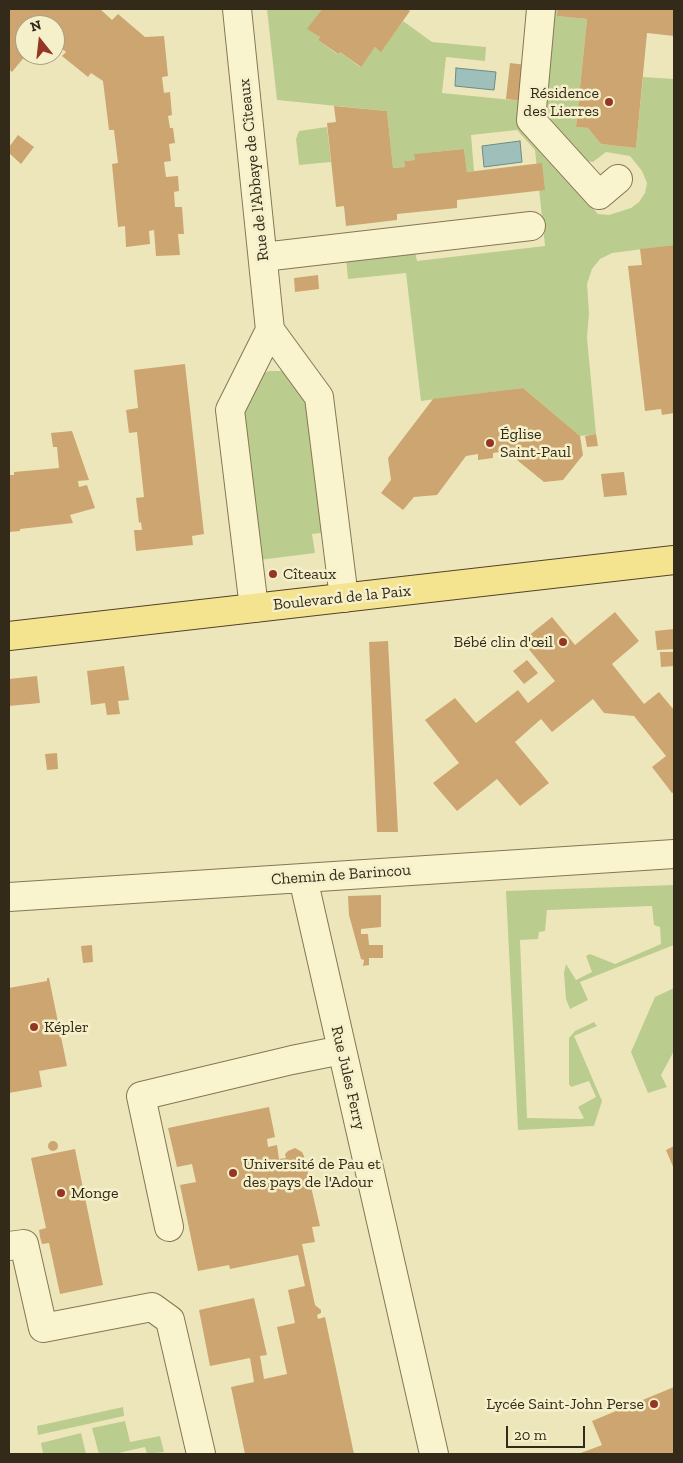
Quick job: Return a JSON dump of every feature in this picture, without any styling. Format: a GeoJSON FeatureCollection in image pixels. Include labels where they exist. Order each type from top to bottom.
{"type":"FeatureCollection","features":[{"type":"Feature","properties":{"kind":"main road","name":"Boulevard de la Paix"},"geometry":{"type":"LineString","coordinates":[[9,636],[674,560]]}},
{"type":"Feature","properties":{"kind":"street","name":"Rue de l'Abbaye de Cîteaux"},"geometry":{"type":"LineString","coordinates":[[237,9],[270,330]]}},
{"type":"Feature","properties":{"kind":"street"},"geometry":{"type":"LineString","coordinates":[[541,9],[531,120],[599,195],[618,179]]}},
{"type":"Feature","properties":{"kind":"street"},"geometry":{"type":"LineString","coordinates":[[263,257],[531,226]]}},
{"type":"Feature","properties":{"kind":"street"},"geometry":{"type":"LineString","coordinates":[[254,608],[230,410],[270,330],[319,397],[344,598]]}},
{"type":"Feature","properties":{"kind":"street","name":"Chemin de Barincou"},"geometry":{"type":"LineString","coordinates":[[9,897],[674,854]]}},
{"type":"Feature","properties":{"kind":"street","name":"Rue Jules Ferry"},"geometry":{"type":"LineString","coordinates":[[303,878],[434,1454]]}},
{"type":"Feature","properties":{"kind":"street"},"geometry":{"type":"LineString","coordinates":[[169,1227],[141,1096],[342,1050]]}},
{"type":"Feature","properties":{"kind":"street"},"geometry":{"type":"LineString","coordinates":[[9,1246],[24,1244],[43,1328],[152,1307],[170,1320],[200,1454]]}},
{"type":"Feature","properties":{"kind":"green space"},"geometry":{"type":"Polygon","coordinates":[[[267,9],[322,9],[308,29],[320,37],[318,40],[337,54],[340,52],[360,67],[375,47],[381,51],[403,21],[432,42],[486,47],[485,61],[446,57],[442,93],[522,101],[520,128],[598,214],[609,215],[631,208],[639,202],[645,193],[647,183],[642,171],[630,156],[606,152],[593,162],[585,161],[538,118],[547,9],[558,9],[558,16],[587,19],[576,127],[588,128],[601,144],[636,148],[643,77],[674,79],[674,245],[612,253],[600,259],[592,269],[587,284],[589,313],[587,338],[596,434],[580,436],[523,388],[421,401],[406,273],[348,279],[346,259],[415,251],[417,261],[545,246],[535,150],[517,130],[471,135],[474,171],[467,172],[464,149],[415,154],[415,160],[404,161],[405,167],[393,168],[387,111],[277,100],[267,9]]]}},
{"type":"Feature","properties":{"kind":"green space"},"geometry":{"type":"Polygon","coordinates":[[[327,127],[331,162],[299,165],[296,139],[299,131],[327,127]]]}},
{"type":"Feature","properties":{"kind":"green space"},"geometry":{"type":"Polygon","coordinates":[[[269,371],[293,374],[308,392],[329,532],[312,534],[315,553],[259,560],[242,413],[260,375],[269,371]]]}},
{"type":"Feature","properties":{"kind":"green space"},"geometry":{"type":"Polygon","coordinates":[[[674,885],[674,945],[580,982],[588,1000],[570,1009],[566,999],[564,973],[566,964],[576,980],[592,972],[586,956],[590,954],[615,964],[661,944],[660,927],[654,925],[652,906],[547,910],[545,931],[539,932],[538,939],[520,940],[527,1118],[584,1118],[578,1107],[596,1097],[589,1081],[571,1087],[569,1084],[569,1038],[575,1031],[594,1022],[597,1026],[574,1036],[602,1101],[594,1126],[518,1130],[506,891],[674,885]]]}},
{"type":"Feature","properties":{"kind":"green space"},"geometry":{"type":"Polygon","coordinates":[[[674,988],[674,1051],[661,1075],[667,1087],[648,1093],[631,1052],[655,997],[674,988]]]}},
{"type":"Feature","properties":{"kind":"green space"},"geometry":{"type":"Polygon","coordinates":[[[123,1407],[124,1416],[38,1435],[37,1426],[123,1407]]]}},
{"type":"Feature","properties":{"kind":"green space"},"geometry":{"type":"Polygon","coordinates":[[[125,1421],[130,1442],[160,1436],[164,1452],[147,1454],[145,1447],[114,1454],[99,1454],[92,1428],[125,1421]]]}},
{"type":"Feature","properties":{"kind":"green space"},"geometry":{"type":"Polygon","coordinates":[[[81,1433],[86,1454],[43,1454],[41,1443],[81,1433]]]}},
{"type":"Feature","properties":{"kind":"water"},"geometry":{"type":"Polygon","coordinates":[[[456,68],[496,72],[494,90],[455,86],[456,68]]]}},
{"type":"Feature","properties":{"kind":"water"},"geometry":{"type":"Polygon","coordinates":[[[520,141],[522,162],[484,167],[482,146],[520,141]]]}},
{"type":"Feature","properties":{"kind":"building"},"geometry":{"type":"Polygon","coordinates":[[[9,9],[100,9],[112,20],[118,14],[145,37],[164,36],[168,76],[162,77],[164,93],[170,92],[172,115],[168,116],[170,128],[173,128],[175,143],[169,144],[171,161],[164,162],[166,177],[178,176],[179,191],[174,192],[175,207],[182,207],[184,234],[178,234],[180,255],[156,256],[154,230],[149,231],[150,244],[126,247],[125,226],[118,227],[112,164],[118,163],[114,130],[109,130],[103,81],[91,73],[88,77],[65,58],[65,15],[15,15],[15,65],[18,65],[12,72],[9,69],[9,9]]]}},
{"type":"Feature","properties":{"kind":"building"},"geometry":{"type":"Polygon","coordinates":[[[322,9],[407,9],[410,11],[381,52],[375,47],[361,67],[340,52],[338,54],[318,40],[320,37],[307,29],[322,9]]]}},
{"type":"Feature","properties":{"kind":"building","name":"Résidence des Lierres"},"geometry":{"type":"Polygon","coordinates":[[[558,9],[674,9],[674,36],[647,33],[636,148],[601,144],[588,128],[576,127],[587,19],[557,16],[558,9]]]}},
{"type":"Feature","properties":{"kind":"building"},"geometry":{"type":"Polygon","coordinates":[[[510,63],[526,65],[522,101],[506,99],[510,63]]]}},
{"type":"Feature","properties":{"kind":"building"},"geometry":{"type":"Polygon","coordinates":[[[334,106],[387,111],[393,168],[405,167],[404,161],[415,160],[414,154],[464,149],[467,172],[542,163],[545,190],[457,200],[457,208],[397,214],[397,220],[346,226],[344,206],[336,207],[327,123],[336,122],[334,106]]]}},
{"type":"Feature","properties":{"kind":"building"},"geometry":{"type":"Polygon","coordinates":[[[18,135],[34,147],[21,164],[9,153],[9,147],[18,135]]]}},
{"type":"Feature","properties":{"kind":"building"},"geometry":{"type":"Polygon","coordinates":[[[674,245],[674,413],[662,415],[661,409],[645,411],[628,266],[642,265],[640,249],[674,245]]]}},
{"type":"Feature","properties":{"kind":"building"},"geometry":{"type":"Polygon","coordinates":[[[318,275],[319,289],[295,292],[294,278],[318,275]]]}},
{"type":"Feature","properties":{"kind":"building"},"geometry":{"type":"Polygon","coordinates":[[[185,364],[204,534],[192,536],[193,545],[136,551],[134,530],[142,530],[141,522],[139,523],[136,498],[144,497],[137,432],[129,433],[126,410],[138,408],[134,370],[185,364]]]}},
{"type":"Feature","properties":{"kind":"building","name":"Église Saint-Paul"},"geometry":{"type":"Polygon","coordinates":[[[523,388],[580,436],[583,455],[563,480],[544,482],[506,451],[493,453],[493,458],[478,460],[478,454],[466,456],[437,495],[414,497],[403,510],[381,493],[391,480],[388,458],[433,399],[523,388]]]}},
{"type":"Feature","properties":{"kind":"building"},"geometry":{"type":"Polygon","coordinates":[[[72,431],[89,480],[78,481],[79,487],[87,485],[95,508],[70,515],[73,523],[9,532],[9,475],[14,475],[14,472],[59,468],[57,447],[53,447],[51,433],[72,431]]]}},
{"type":"Feature","properties":{"kind":"building"},"geometry":{"type":"Polygon","coordinates":[[[596,434],[598,446],[587,447],[585,436],[596,434]]]}},
{"type":"Feature","properties":{"kind":"building"},"geometry":{"type":"Polygon","coordinates":[[[624,472],[627,495],[604,497],[601,474],[624,472]]]}},
{"type":"Feature","properties":{"kind":"building"},"geometry":{"type":"Polygon","coordinates":[[[615,612],[639,641],[612,664],[644,704],[659,692],[674,710],[674,792],[672,793],[652,767],[666,756],[634,716],[604,713],[593,699],[552,732],[541,719],[515,742],[549,783],[520,806],[497,779],[457,811],[433,783],[459,763],[425,720],[455,698],[476,723],[518,690],[528,703],[555,681],[522,641],[552,617],[575,645],[615,612]]]}},
{"type":"Feature","properties":{"kind":"building"},"geometry":{"type":"Polygon","coordinates":[[[674,629],[674,649],[657,650],[655,631],[674,629]]]}},
{"type":"Feature","properties":{"kind":"building"},"geometry":{"type":"Polygon","coordinates":[[[388,641],[398,832],[377,832],[369,642],[388,641]]]}},
{"type":"Feature","properties":{"kind":"building"},"geometry":{"type":"Polygon","coordinates":[[[660,652],[674,652],[674,666],[661,667],[660,652]]]}},
{"type":"Feature","properties":{"kind":"building"},"geometry":{"type":"Polygon","coordinates":[[[527,660],[538,673],[524,684],[513,671],[527,660]]]}},
{"type":"Feature","properties":{"kind":"building"},"geometry":{"type":"Polygon","coordinates":[[[124,666],[129,700],[118,701],[120,714],[107,715],[105,703],[91,705],[87,671],[124,666]]]}},
{"type":"Feature","properties":{"kind":"building"},"geometry":{"type":"Polygon","coordinates":[[[37,676],[40,703],[9,706],[9,679],[37,676]]]}},
{"type":"Feature","properties":{"kind":"building"},"geometry":{"type":"Polygon","coordinates":[[[57,753],[58,769],[47,770],[45,754],[57,753]]]}},
{"type":"Feature","properties":{"kind":"building"},"geometry":{"type":"Polygon","coordinates":[[[381,895],[381,927],[361,929],[361,934],[368,934],[369,945],[383,945],[383,958],[369,958],[369,965],[363,966],[364,960],[361,959],[349,915],[348,896],[381,895]]]}},
{"type":"Feature","properties":{"kind":"building"},"geometry":{"type":"Polygon","coordinates":[[[92,945],[93,962],[83,963],[81,946],[92,945]]]}},
{"type":"Feature","properties":{"kind":"building","name":"Képler"},"geometry":{"type":"Polygon","coordinates":[[[47,978],[49,978],[67,1066],[39,1071],[42,1087],[9,1093],[9,988],[47,981],[47,978]]]}},
{"type":"Feature","properties":{"kind":"building"},"geometry":{"type":"Polygon","coordinates":[[[269,1107],[275,1137],[267,1139],[268,1147],[277,1145],[279,1159],[286,1158],[285,1154],[295,1148],[302,1152],[304,1156],[320,1226],[312,1227],[315,1242],[302,1244],[315,1305],[321,1310],[321,1313],[317,1315],[318,1319],[325,1317],[354,1454],[245,1454],[231,1387],[254,1382],[250,1358],[210,1366],[199,1310],[254,1298],[267,1355],[260,1356],[264,1379],[287,1374],[277,1327],[295,1323],[288,1290],[305,1286],[298,1255],[230,1269],[229,1265],[198,1271],[180,1185],[196,1182],[192,1164],[177,1167],[168,1128],[269,1107]]]}},
{"type":"Feature","properties":{"kind":"building"},"geometry":{"type":"Polygon","coordinates":[[[51,1141],[55,1141],[58,1146],[57,1150],[51,1151],[48,1148],[48,1144],[51,1141]]]}},
{"type":"Feature","properties":{"kind":"building"},"geometry":{"type":"Polygon","coordinates":[[[674,1146],[674,1169],[666,1150],[674,1146]]]}},
{"type":"Feature","properties":{"kind":"building","name":"Monge"},"geometry":{"type":"Polygon","coordinates":[[[75,1149],[103,1285],[60,1294],[49,1243],[42,1244],[40,1237],[39,1230],[46,1228],[31,1158],[75,1149]]]}},
{"type":"Feature","properties":{"kind":"building","name":"Lycée Saint-John Perse"},"geometry":{"type":"Polygon","coordinates":[[[674,1387],[674,1454],[578,1454],[602,1445],[592,1421],[674,1387]]]}},
{"type":"Feature","properties":{"kind":"place","name":"Résidence des Lierres"},"geometry":{"type":"Point","coordinates":[609,102]}},
{"type":"Feature","properties":{"kind":"place","name":"Église Saint-Paul"},"geometry":{"type":"Point","coordinates":[490,443]}},
{"type":"Feature","properties":{"kind":"place","name":"Cîteaux"},"geometry":{"type":"Point","coordinates":[273,574]}},
{"type":"Feature","properties":{"kind":"place","name":"Bébé clin d'œil"},"geometry":{"type":"Point","coordinates":[563,642]}},
{"type":"Feature","properties":{"kind":"place","name":"Képler"},"geometry":{"type":"Point","coordinates":[34,1027]}},
{"type":"Feature","properties":{"kind":"place","name":"Université de Pau et des pays de l'Adour"},"geometry":{"type":"Point","coordinates":[233,1173]}},
{"type":"Feature","properties":{"kind":"place","name":"Monge"},"geometry":{"type":"Point","coordinates":[61,1193]}},
{"type":"Feature","properties":{"kind":"place","name":"Lycée Saint-John Perse"},"geometry":{"type":"Point","coordinates":[654,1404]}}]}
